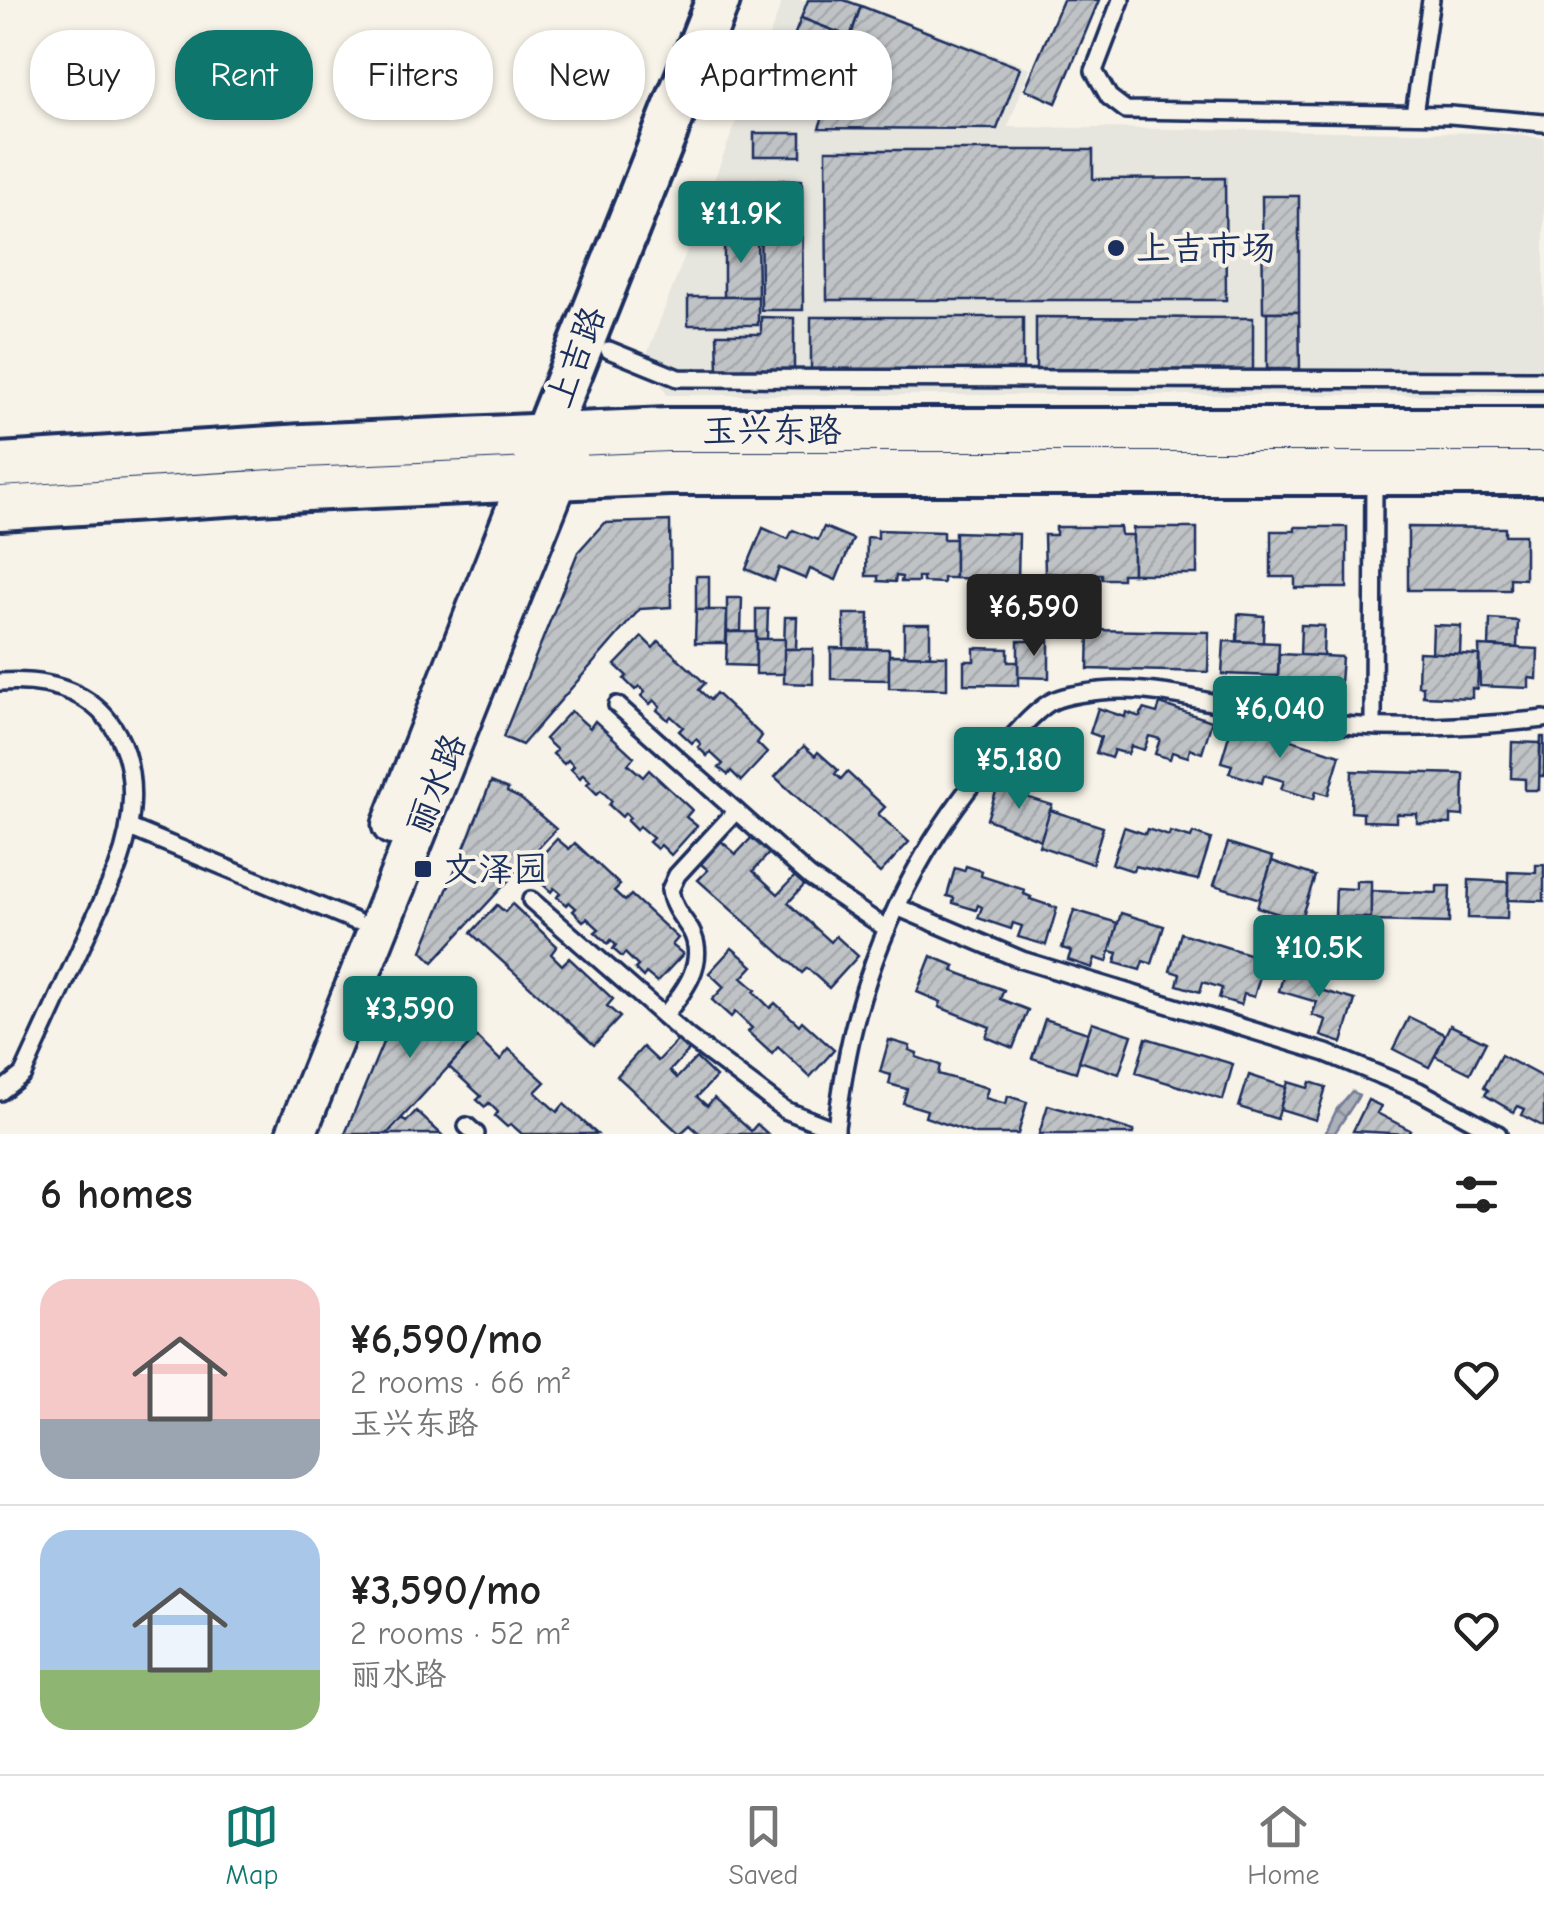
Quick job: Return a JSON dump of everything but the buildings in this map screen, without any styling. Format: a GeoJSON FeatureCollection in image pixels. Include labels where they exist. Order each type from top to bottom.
{"type":"FeatureCollection","features":[{"type":"Feature","properties":{"kind":"main road","name":"上吉路"},"geometry":{"type":"LineString","coordinates":[[561,435],[718,0]]}},
{"type":"Feature","properties":{"kind":"main road","name":"上吉路"},"geometry":{"type":"LineString","coordinates":[[561,435],[610,350],[750,0]]}},
{"type":"Feature","properties":{"kind":"main road","name":"玉兴东路"},"geometry":{"type":"LineString","coordinates":[[0,465],[303,446],[668,430],[1544,430]]}},
{"type":"Feature","properties":{"kind":"main road","name":"玉兴东路"},"geometry":{"type":"LineString","coordinates":[[0,508],[669,473],[1544,473]]}},
{"type":"Feature","properties":{"kind":"street","name":"丽水路"},"geometry":{"type":"LineString","coordinates":[[268,1134],[354,921],[561,435]]}},
{"type":"Feature","properties":{"kind":"street","name":"丽水路"},"geometry":{"type":"LineString","coordinates":[[296,1134],[543,478]]}},
{"type":"Feature","properties":{"kind":"lane"},"geometry":{"type":"LineString","coordinates":[[1121,0],[1094,71],[1109,97],[1126,110],[1414,114],[1544,123]]}},
{"type":"Feature","properties":{"kind":"lane"},"geometry":{"type":"LineString","coordinates":[[1414,114],[1431,0]]}},
{"type":"Feature","properties":{"kind":"lane"},"geometry":{"type":"LineString","coordinates":[[610,350],[678,378],[1544,380]]}},
{"type":"Feature","properties":{"kind":"lane"},"geometry":{"type":"LineString","coordinates":[[1373,726],[1374,474]]}},
{"type":"Feature","properties":{"kind":"lane"},"geometry":{"type":"LineString","coordinates":[[0,682],[34,679],[50,683],[81,698],[106,718],[124,743],[130,762],[133,802],[130,828],[117,869],[22,1074],[0,1092]]}},
{"type":"Feature","properties":{"kind":"lane"},"geometry":{"type":"LineString","coordinates":[[532,900],[664,1016],[786,1110],[836,1132],[850,1039],[887,928],[923,856],[964,794],[1017,732],[1050,702],[1102,691],[1144,691],[1299,720],[1373,726],[1544,719]]}},
{"type":"Feature","properties":{"kind":"lane"},"geometry":{"type":"LineString","coordinates":[[617,705],[830,893],[887,928]]}},
{"type":"Feature","properties":{"kind":"lane"},"geometry":{"type":"LineString","coordinates":[[664,1016],[694,972],[698,955],[691,930],[675,911],[670,890],[678,875],[736,811]]}},
{"type":"Feature","properties":{"kind":"lane"},"geometry":{"type":"LineString","coordinates":[[130,828],[354,921]]}},
{"type":"Feature","properties":{"kind":"lane"},"geometry":{"type":"LineString","coordinates":[[897,908],[1083,981],[1326,1052],[1418,1091],[1498,1134]]}},
{"type":"Feature","properties":{"kind":"shaded area","name":"上吉市场"},"geometry":{"type":"Polygon","coordinates":[[[783,0],[850,0],[1030,68],[1008,127],[1499,133],[1544,138],[1544,395],[667,395],[646,357],[737,120],[892,120],[892,30],[771,30],[783,0]]]}},
{"type":"Feature","properties":{"kind":"water"},"geometry":{"type":"Polygon","coordinates":[[[1352,1091],[1359,1095],[1357,1099],[1334,1134],[1325,1134],[1337,1109],[1352,1091]]]}},
{"type":"Feature","properties":{"kind":"place","name":"上吉市场"},"geometry":{"type":"Point","coordinates":[1116,248]}},
{"type":"Feature","properties":{"kind":"place","name":"文泽园"},"geometry":{"type":"Point","coordinates":[423,869]}}]}
